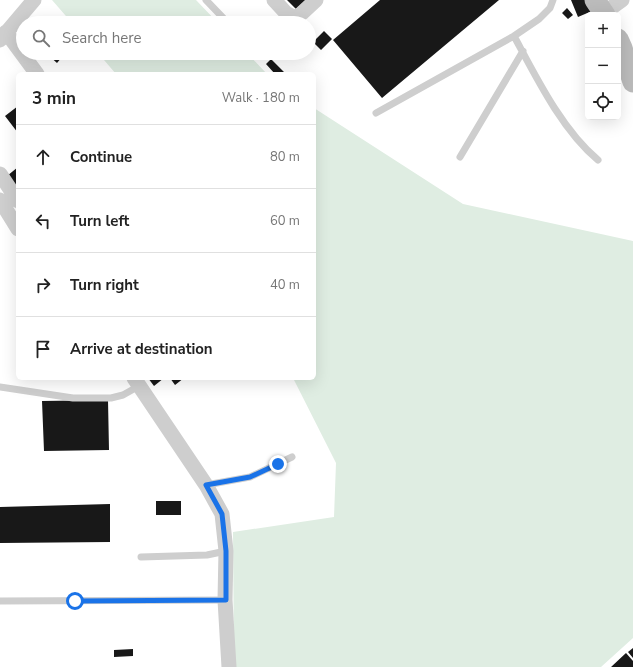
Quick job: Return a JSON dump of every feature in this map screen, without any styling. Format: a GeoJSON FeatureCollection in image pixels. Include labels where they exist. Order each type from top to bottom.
{"type":"FeatureCollection","features":[{"type":"Feature","properties":{"kind":"street"},"geometry":{"type":"LineString","coordinates":[[20,16],[34,0]]}},
{"type":"Feature","properties":{"kind":"street"},"geometry":{"type":"LineString","coordinates":[[274,0],[286,13],[291,16]]}},
{"type":"Feature","properties":{"kind":"street"},"geometry":{"type":"LineString","coordinates":[[298,16],[316,0]]}},
{"type":"Feature","properties":{"kind":"street"},"geometry":{"type":"LineString","coordinates":[[601,9],[622,0]]}},
{"type":"Feature","properties":{"kind":"street"},"geometry":{"type":"LineString","coordinates":[[16,21],[3,36],[16,51]]}},
{"type":"Feature","properties":{"kind":"street"},"geometry":{"type":"LineString","coordinates":[[621,46],[633,82]]}},
{"type":"Feature","properties":{"kind":"street"},"geometry":{"type":"LineString","coordinates":[[24,60],[35,72]]}},
{"type":"Feature","properties":{"kind":"street"},"geometry":{"type":"LineString","coordinates":[[0,174],[16,198]]}},
{"type":"Feature","properties":{"kind":"street"},"geometry":{"type":"LineString","coordinates":[[0,200],[16,225]]}},
{"type":"Feature","properties":{"kind":"street"},"geometry":{"type":"LineString","coordinates":[[136,382],[206,485],[222,514],[226,551],[226,600],[229,667]]}},
{"type":"Feature","properties":{"kind":"lane"},"geometry":{"type":"LineString","coordinates":[[206,0],[221,16]]}},
{"type":"Feature","properties":{"kind":"lane"},"geometry":{"type":"LineString","coordinates":[[376,113],[514,36],[539,19],[550,8],[553,0]]}},
{"type":"Feature","properties":{"kind":"lane"},"geometry":{"type":"LineString","coordinates":[[514,36],[560,117],[585,149],[598,160]]}},
{"type":"Feature","properties":{"kind":"lane"},"geometry":{"type":"LineString","coordinates":[[460,157],[523,51]]}},
{"type":"Feature","properties":{"kind":"lane"},"geometry":{"type":"LineString","coordinates":[[0,387],[73,398],[111,398],[123,395],[136,382]]}},
{"type":"Feature","properties":{"kind":"lane"},"geometry":{"type":"LineString","coordinates":[[206,485],[250,477],[292,457]]}},
{"type":"Feature","properties":{"kind":"lane"},"geometry":{"type":"LineString","coordinates":[[141,557],[207,555],[226,551]]}},
{"type":"Feature","properties":{"kind":"lane"},"geometry":{"type":"LineString","coordinates":[[0,601],[226,600]]}},
{"type":"Feature","properties":{"kind":"shaded area"},"geometry":{"type":"Polygon","coordinates":[[[52,0],[196,0],[211,16],[66,16],[52,0]]]}},
{"type":"Feature","properties":{"kind":"shaded area"},"geometry":{"type":"Polygon","coordinates":[[[104,60],[254,60],[265,72],[114,72],[104,60]]]}},
{"type":"Feature","properties":{"kind":"shaded area"},"geometry":{"type":"Polygon","coordinates":[[[316,109],[463,204],[633,241],[633,638],[601,667],[234,667],[233,532],[334,517],[336,463],[294,380],[316,380],[316,109]]]}},
{"type":"Feature","properties":{"kind":"building"},"geometry":{"type":"Polygon","coordinates":[[[287,0],[306,0],[296,9],[287,0]]]}},
{"type":"Feature","properties":{"kind":"building"},"geometry":{"type":"Polygon","coordinates":[[[380,0],[499,0],[382,98],[333,40],[380,0]]]}},
{"type":"Feature","properties":{"kind":"building"},"geometry":{"type":"Polygon","coordinates":[[[571,0],[588,0],[592,11],[585,12],[585,14],[578,17],[571,0]]]}},
{"type":"Feature","properties":{"kind":"building"},"geometry":{"type":"Polygon","coordinates":[[[567,8],[573,15],[568,19],[562,13],[567,8]]]}},
{"type":"Feature","properties":{"kind":"building"},"geometry":{"type":"Polygon","coordinates":[[[324,31],[332,39],[321,50],[316,45],[316,39],[324,31]]]}},
{"type":"Feature","properties":{"kind":"building"},"geometry":{"type":"Polygon","coordinates":[[[272,60],[284,72],[273,72],[266,64],[272,60]]]}},
{"type":"Feature","properties":{"kind":"building"},"geometry":{"type":"Polygon","coordinates":[[[16,108],[16,130],[5,116],[16,108]]]}},
{"type":"Feature","properties":{"kind":"building"},"geometry":{"type":"Polygon","coordinates":[[[16,169],[16,186],[7,176],[16,169]]]}},
{"type":"Feature","properties":{"kind":"building"},"geometry":{"type":"Polygon","coordinates":[[[150,380],[162,380],[154,386],[150,380]]]}},
{"type":"Feature","properties":{"kind":"building"},"geometry":{"type":"Polygon","coordinates":[[[171,380],[181,380],[175,385],[171,380]]]}},
{"type":"Feature","properties":{"kind":"building"},"geometry":{"type":"Polygon","coordinates":[[[108,400],[109,450],[44,451],[42,401],[108,400]]]}},
{"type":"Feature","properties":{"kind":"building"},"geometry":{"type":"Polygon","coordinates":[[[156,501],[181,501],[181,515],[156,515],[156,501]]]}},
{"type":"Feature","properties":{"kind":"building"},"geometry":{"type":"Polygon","coordinates":[[[110,504],[110,542],[0,543],[0,507],[110,504]]]}},
{"type":"Feature","properties":{"kind":"building"},"geometry":{"type":"Polygon","coordinates":[[[633,648],[633,658],[628,652],[633,648]]]}},
{"type":"Feature","properties":{"kind":"building"},"geometry":{"type":"Polygon","coordinates":[[[133,649],[133,656],[114,657],[114,650],[133,649]]]}},
{"type":"Feature","properties":{"kind":"building"},"geometry":{"type":"Polygon","coordinates":[[[626,653],[633,661],[633,667],[611,667],[626,653]]]}},
{"type":"Feature","properties":{"kind":"route"},"geometry":{"type":"LineString","coordinates":[[75,601],[226,600],[226,551],[222,514],[206,485],[250,477],[278,464]]}}]}
